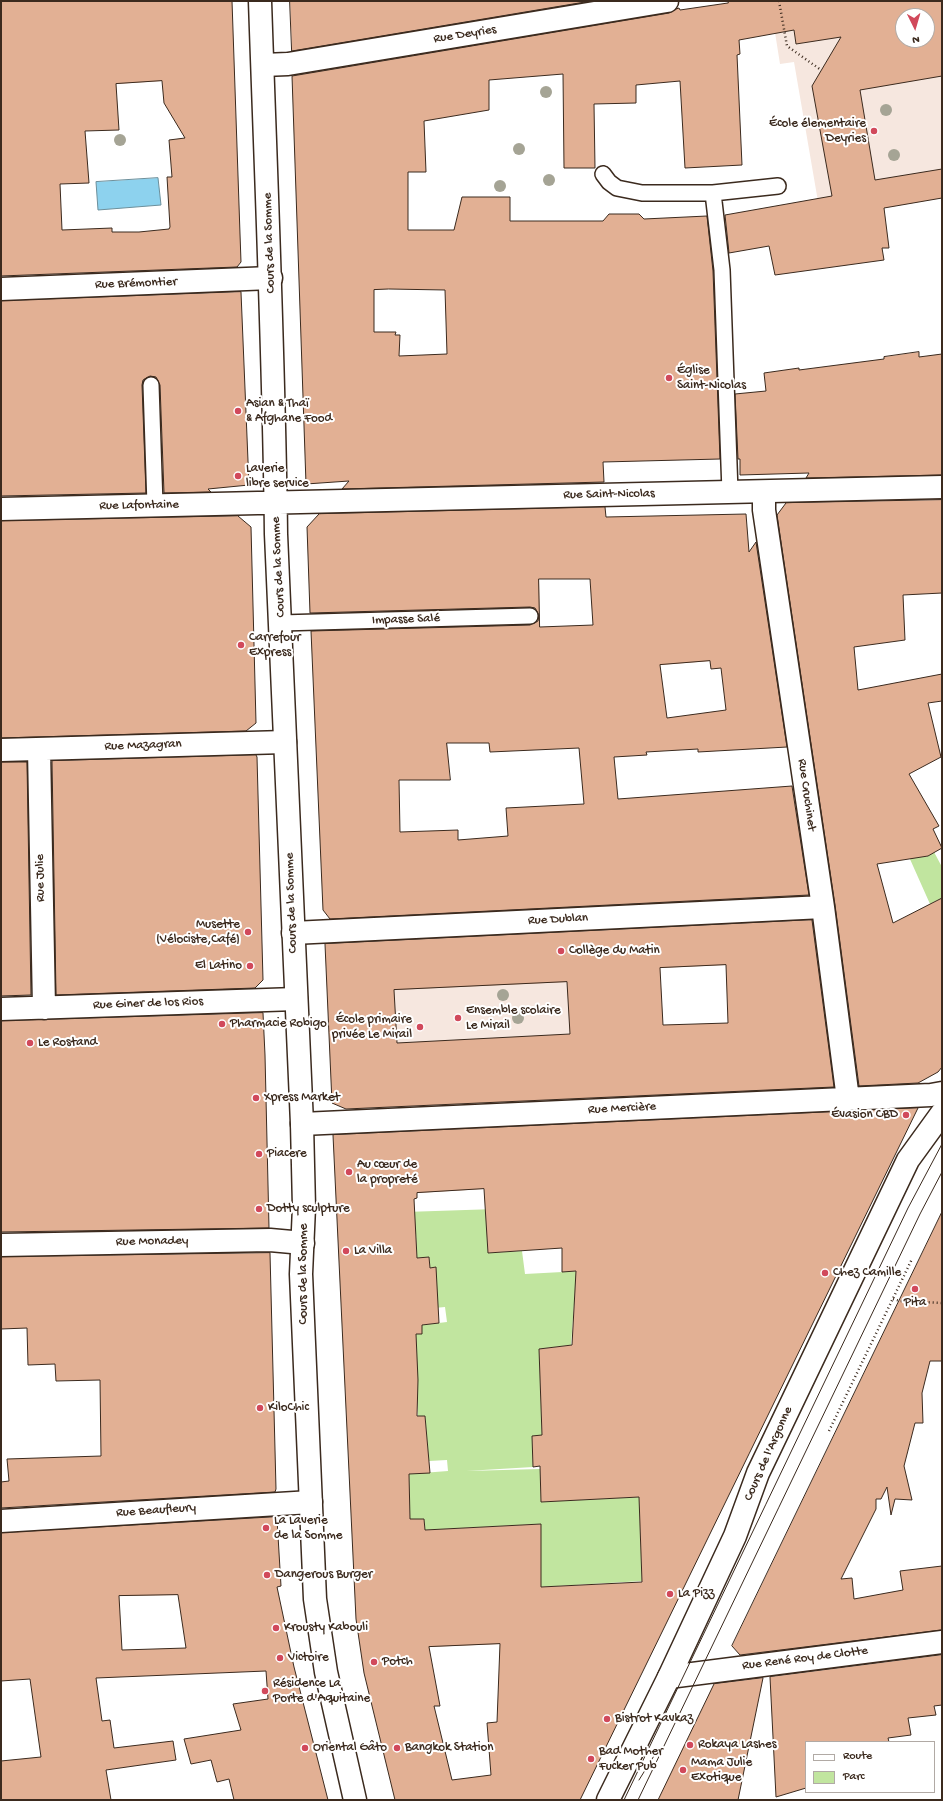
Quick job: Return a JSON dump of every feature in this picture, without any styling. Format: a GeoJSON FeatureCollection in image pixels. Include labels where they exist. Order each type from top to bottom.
{"type":"FeatureCollection","features":[{"type":"Feature","properties":{"kind":"street","name":"Cours de la Somme"},"geometry":{"type":"LineString","coordinates":[[260,1],[271,278],[276,503],[302,1124],[304,1207],[301,1274],[315,1600],[320,1638],[355,1800]]}},
{"type":"Feature","properties":{"kind":"street","name":"Rue Deyries"},"geometry":{"type":"LineString","coordinates":[[262,65],[288,64],[667,1]]}},
{"type":"Feature","properties":{"kind":"street","name":"Rue Brémontier"},"geometry":{"type":"LineString","coordinates":[[1,289],[271,278]]}},
{"type":"Feature","properties":{"kind":"street","name":"Rue Saint-Nicolas"},"geometry":{"type":"LineString","coordinates":[[276,503],[942,487]]}},
{"type":"Feature","properties":{"kind":"street","name":"Rue Cruchinet"},"geometry":{"type":"LineString","coordinates":[[764,492],[766,517],[823,907],[848,1099]]}},
{"type":"Feature","properties":{"kind":"street","name":"Rue Lafontaine"},"geometry":{"type":"LineString","coordinates":[[1,509],[276,503]]}},
{"type":"Feature","properties":{"kind":"street","name":"Rue Mazagran"},"geometry":{"type":"LineString","coordinates":[[1,750],[286,742]]}},
{"type":"Feature","properties":{"kind":"street","name":"Rue Julie"},"geometry":{"type":"LineString","coordinates":[[39,749],[44,1008]]}},
{"type":"Feature","properties":{"kind":"street","name":"Rue Dublan"},"geometry":{"type":"LineString","coordinates":[[293,933],[823,907]]}},
{"type":"Feature","properties":{"kind":"street","name":"Rue Giner de los Rios"},"geometry":{"type":"LineString","coordinates":[[1,1009],[296,998]]}},
{"type":"Feature","properties":{"kind":"street","name":"Rue Mercière"},"geometry":{"type":"LineString","coordinates":[[302,1124],[931,1095],[942,1093]]}},
{"type":"Feature","properties":{"kind":"street","name":"Cours de l'Argonne"},"geometry":{"type":"LineString","coordinates":[[608,1800],[669,1677],[735,1536],[758,1473],[908,1160],[942,1114]]}},
{"type":"Feature","properties":{"kind":"street","name":"Rue Monadey"},"geometry":{"type":"LineString","coordinates":[[1,1244],[270,1240],[303,1243]]}},
{"type":"Feature","properties":{"kind":"street","name":"Rue Beaufleury"},"geometry":{"type":"LineString","coordinates":[[1,1521],[311,1502]]}},
{"type":"Feature","properties":{"kind":"street","name":"Rue René Roy de Clotte"},"geometry":{"type":"LineString","coordinates":[[669,1677],[942,1642]]}},
{"type":"Feature","properties":{"kind":"lane"},"geometry":{"type":"LineString","coordinates":[[603,174],[609,182],[617,188],[642,194],[713,193],[778,186]]}},
{"type":"Feature","properties":{"kind":"lane"},"geometry":{"type":"LineString","coordinates":[[713,193],[722,270],[730,492]]}},
{"type":"Feature","properties":{"kind":"lane"},"geometry":{"type":"LineString","coordinates":[[151,385],[155,505]]}},
{"type":"Feature","properties":{"kind":"lane","name":"Impasse Salé"},"geometry":{"type":"LineString","coordinates":[[281,623],[530,616]]}},
{"type":"Feature","properties":{"kind":"path"},"geometry":{"type":"LineString","coordinates":[[779,1],[787,46],[821,70]]}},
{"type":"Feature","properties":{"kind":"path"},"geometry":{"type":"LineString","coordinates":[[829,1431],[912,1259]]}},
{"type":"Feature","properties":{"kind":"path"},"geometry":{"type":"LineString","coordinates":[[894,1299],[900,1301],[942,1303]]}},
{"type":"Feature","properties":{"kind":"shaded area","name":"École élementaire Deyries"},"geometry":{"type":"Polygon","coordinates":[[[770,1],[793,26],[796,44],[895,27],[895,48],[935,48],[935,29],[942,19],[942,198],[821,219],[794,62],[780,64],[770,1]]]}},
{"type":"Feature","properties":{"kind":"shaded area","name":"Ensemble scolaire Le Mirail"},"geometry":{"type":"Polygon","coordinates":[[[583,929],[591,1092],[334,1104],[326,942],[583,929]]]}},
{"type":"Feature","properties":{"kind":"green space"},"geometry":{"type":"Polygon","coordinates":[[[893,821],[915,834],[926,857],[934,852],[942,867],[942,898],[930,904],[893,821]]]}},
{"type":"Feature","properties":{"kind":"green space"},"geometry":{"type":"Polygon","coordinates":[[[496,1209],[487,1230],[488,1253],[522,1251],[525,1274],[581,1271],[576,1277],[571,1345],[539,1349],[542,1436],[532,1436],[533,1467],[466,1471],[540,1469],[541,1502],[639,1497],[642,1581],[541,1587],[540,1524],[425,1530],[424,1519],[410,1519],[409,1474],[448,1471],[447,1460],[429,1461],[425,1416],[418,1416],[416,1334],[422,1334],[422,1325],[447,1322],[445,1307],[423,1309],[435,1267],[430,1268],[429,1257],[417,1258],[416,1234],[405,1234],[405,1212],[496,1209]]]}},
{"type":"Feature","properties":{"kind":"water"},"geometry":{"type":"Polygon","coordinates":[[[158,178],[161,205],[98,210],[96,182],[158,178]]]}},
{"type":"Feature","properties":{"kind":"building"},"geometry":{"type":"Polygon","coordinates":[[[1,1],[232,1],[241,262],[237,267],[1,276],[1,1]],[[162,81],[116,84],[119,130],[85,131],[89,183],[60,184],[62,230],[112,228],[112,232],[139,232],[169,229],[167,177],[172,177],[169,140],[185,138],[164,103],[162,81]]]}},
{"type":"Feature","properties":{"kind":"building"},"geometry":{"type":"Polygon","coordinates":[[[290,1],[591,1],[292,51],[290,1]]]}},
{"type":"Feature","properties":{"kind":"building"},"geometry":{"type":"Polygon","coordinates":[[[728,1],[942,1],[942,76],[860,90],[875,180],[942,169],[942,198],[884,208],[889,248],[882,248],[884,260],[775,275],[769,246],[729,253],[725,215],[832,196],[812,86],[841,37],[796,44],[794,30],[739,40],[740,54],[737,55],[742,165],[685,168],[680,81],[636,85],[636,103],[594,104],[595,168],[564,168],[563,74],[489,80],[489,110],[424,121],[426,172],[408,172],[408,230],[454,230],[462,197],[510,197],[510,221],[603,221],[609,214],[639,214],[644,219],[707,216],[713,271],[720,459],[603,462],[604,482],[342,489],[349,481],[306,484],[292,76],[669,13],[679,8],[680,10],[728,3],[728,1]],[[374,290],[374,332],[396,332],[395,335],[400,335],[399,356],[447,354],[445,290],[374,290]]]}},
{"type":"Feature","properties":{"kind":"building"},"geometry":{"type":"Polygon","coordinates":[[[241,292],[249,485],[208,489],[211,492],[164,493],[160,385],[156,377],[150,376],[143,380],[142,385],[146,493],[1,496],[1,301],[241,292]]]}},
{"type":"Feature","properties":{"kind":"building"},"geometry":{"type":"Polygon","coordinates":[[[919,352],[919,357],[942,354],[942,475],[806,478],[809,473],[740,475],[735,394],[766,391],[764,373],[884,359],[884,357],[919,352]]]}},
{"type":"Feature","properties":{"kind":"building"},"geometry":{"type":"Polygon","coordinates":[[[942,500],[942,593],[903,595],[905,640],[854,647],[858,690],[942,674],[942,701],[928,703],[941,757],[909,774],[939,826],[933,829],[942,848],[928,856],[877,864],[893,923],[942,898],[942,1067],[938,1072],[918,1083],[859,1086],[835,905],[777,515],[786,503],[942,500]]]}},
{"type":"Feature","properties":{"kind":"building"},"geometry":{"type":"Polygon","coordinates":[[[605,507],[606,517],[746,514],[749,552],[756,542],[787,747],[698,752],[698,749],[646,752],[647,755],[614,757],[618,799],[792,786],[809,895],[330,919],[323,910],[311,631],[530,625],[538,621],[539,615],[535,608],[530,607],[310,613],[307,527],[319,514],[605,507]],[[539,579],[540,627],[593,625],[590,579],[539,579]],[[710,661],[660,665],[667,718],[726,710],[721,668],[711,669],[710,661]],[[447,743],[450,780],[399,780],[400,832],[458,830],[458,840],[508,836],[506,808],[584,804],[579,748],[490,752],[489,743],[447,743]]]}},
{"type":"Feature","properties":{"kind":"building"},"geometry":{"type":"Polygon","coordinates":[[[238,516],[251,527],[256,723],[246,731],[1,738],[1,521],[238,516]]]}},
{"type":"Feature","properties":{"kind":"building"},"geometry":{"type":"Polygon","coordinates":[[[256,755],[263,980],[255,988],[56,995],[52,761],[256,755]]]}},
{"type":"Feature","properties":{"kind":"building"},"geometry":{"type":"Polygon","coordinates":[[[1,762],[27,762],[31,995],[1,996],[1,762]]]}},
{"type":"Feature","properties":{"kind":"building"},"geometry":{"type":"Polygon","coordinates":[[[812,920],[834,1087],[346,1109],[332,1103],[325,944],[812,920]],[[726,965],[660,968],[663,1025],[728,1023],[726,965]],[[567,982],[394,990],[397,1043],[570,1034],[567,982]]]}},
{"type":"Feature","properties":{"kind":"building"},"geometry":{"type":"Polygon","coordinates":[[[263,1013],[269,1228],[1,1232],[1,1021],[263,1013]]]}},
{"type":"Feature","properties":{"kind":"building"},"geometry":{"type":"Polygon","coordinates":[[[918,1108],[580,1800],[395,1800],[364,1673],[356,1619],[333,1135],[918,1108]],[[484,1189],[417,1193],[417,1198],[414,1199],[417,1258],[429,1257],[430,1268],[436,1267],[439,1323],[422,1325],[422,1334],[416,1334],[418,1380],[417,1416],[425,1416],[430,1473],[409,1474],[410,1519],[424,1519],[425,1530],[541,1524],[541,1587],[642,1582],[639,1497],[541,1502],[540,1466],[533,1467],[532,1436],[542,1435],[539,1349],[572,1345],[576,1271],[562,1272],[562,1248],[488,1253],[484,1189]],[[500,1644],[429,1647],[440,1706],[434,1706],[452,1780],[491,1775],[487,1723],[497,1722],[500,1644]]]}},
{"type":"Feature","properties":{"kind":"building"},"geometry":{"type":"Polygon","coordinates":[[[942,1212],[942,1361],[930,1361],[922,1393],[923,1423],[915,1423],[904,1466],[912,1500],[895,1499],[891,1515],[887,1487],[881,1499],[876,1499],[876,1509],[841,1579],[852,1578],[854,1599],[903,1590],[900,1571],[942,1566],[942,1630],[740,1655],[732,1646],[942,1212]]]}},
{"type":"Feature","properties":{"kind":"building"},"geometry":{"type":"Polygon","coordinates":[[[270,1253],[275,1492],[1,1508],[1,1482],[9,1481],[7,1459],[101,1456],[100,1380],[56,1381],[55,1364],[28,1365],[27,1328],[1,1329],[1,1257],[270,1253]]]}},
{"type":"Feature","properties":{"kind":"building"},"geometry":{"type":"Polygon","coordinates":[[[274,1517],[277,1519],[281,1586],[277,1587],[294,1667],[328,1800],[234,1800],[229,1779],[217,1782],[211,1760],[191,1764],[184,1739],[241,1730],[233,1704],[268,1699],[266,1671],[96,1678],[102,1721],[110,1720],[114,1748],[173,1741],[176,1760],[106,1770],[111,1800],[1,1800],[1,1761],[41,1757],[30,1679],[1,1681],[1,1533],[274,1517]],[[178,1595],[119,1596],[122,1650],[186,1648],[178,1595]]]}},
{"type":"Feature","properties":{"kind":"building"},"geometry":{"type":"Polygon","coordinates":[[[942,1655],[942,1705],[934,1706],[936,1715],[908,1718],[911,1735],[888,1738],[889,1741],[805,1741],[805,1788],[776,1797],[770,1677],[942,1655]]]}},
{"type":"Feature","properties":{"kind":"building"},"geometry":{"type":"Polygon","coordinates":[[[763,1678],[738,1800],[658,1800],[714,1684],[763,1678]]]}},
{"type":"Feature","properties":{"kind":"tram line"},"geometry":{"type":"LineString","coordinates":[[624,1800],[908,1208],[942,1144]]}},
{"type":"Feature","properties":{"kind":"tram line"},"geometry":{"type":"LineString","coordinates":[[638,1800],[920,1214],[942,1172]]}},
{"type":"Feature","properties":{"kind":"tram line"},"geometry":{"type":"LineString","coordinates":[[639,1780],[657,1751]]}},
{"type":"Feature","properties":{"kind":"place","name":"École élementaire Deyries"},"geometry":{"type":"Point","coordinates":[874,131]}},
{"type":"Feature","properties":{"kind":"place","name":"Église Saint-Nicolas"},"geometry":{"type":"Point","coordinates":[669,378]}},
{"type":"Feature","properties":{"kind":"place","name":"Asian & Thaï & Afghane Food"},"geometry":{"type":"Point","coordinates":[238,411]}},
{"type":"Feature","properties":{"kind":"place","name":"Laverie libre service"},"geometry":{"type":"Point","coordinates":[238,476]}},
{"type":"Feature","properties":{"kind":"place","name":"Carrefour Express"},"geometry":{"type":"Point","coordinates":[241,645]}},
{"type":"Feature","properties":{"kind":"place","name":"Musette (Vélociste,Café)"},"geometry":{"type":"Point","coordinates":[248,932]}},
{"type":"Feature","properties":{"kind":"place","name":"Collège du Matin"},"geometry":{"type":"Point","coordinates":[561,951]}},
{"type":"Feature","properties":{"kind":"place","name":"El Latino"},"geometry":{"type":"Point","coordinates":[250,966]}},
{"type":"Feature","properties":{"kind":"place","name":"Ensemble scolaire Le Mirail"},"geometry":{"type":"Point","coordinates":[458,1018]}},
{"type":"Feature","properties":{"kind":"place","name":"Pharmacie Robigo"},"geometry":{"type":"Point","coordinates":[222,1024]}},
{"type":"Feature","properties":{"kind":"place","name":"École primaire privée Le Mirail"},"geometry":{"type":"Point","coordinates":[420,1027]}},
{"type":"Feature","properties":{"kind":"place","name":"Le Rostand"},"geometry":{"type":"Point","coordinates":[30,1043]}},
{"type":"Feature","properties":{"kind":"place","name":"Xpress Market"},"geometry":{"type":"Point","coordinates":[256,1098]}},
{"type":"Feature","properties":{"kind":"place","name":"Évasion CBD"},"geometry":{"type":"Point","coordinates":[906,1115]}},
{"type":"Feature","properties":{"kind":"place","name":"Piacere"},"geometry":{"type":"Point","coordinates":[259,1154]}},
{"type":"Feature","properties":{"kind":"place","name":"Au cœur de la propreté"},"geometry":{"type":"Point","coordinates":[349,1172]}},
{"type":"Feature","properties":{"kind":"place","name":"Dotty sculpture"},"geometry":{"type":"Point","coordinates":[259,1209]}},
{"type":"Feature","properties":{"kind":"place","name":"La Villa"},"geometry":{"type":"Point","coordinates":[346,1251]}},
{"type":"Feature","properties":{"kind":"place","name":"Chez Camille"},"geometry":{"type":"Point","coordinates":[825,1273]}},
{"type":"Feature","properties":{"kind":"place","name":"Pita"},"geometry":{"type":"Point","coordinates":[915,1289]}},
{"type":"Feature","properties":{"kind":"place","name":"KiloChic"},"geometry":{"type":"Point","coordinates":[260,1408]}},
{"type":"Feature","properties":{"kind":"place","name":"La Laverie de la Somme"},"geometry":{"type":"Point","coordinates":[266,1528]}},
{"type":"Feature","properties":{"kind":"place","name":"Dangerous Burger"},"geometry":{"type":"Point","coordinates":[267,1575]}},
{"type":"Feature","properties":{"kind":"place","name":"La Pizz"},"geometry":{"type":"Point","coordinates":[670,1594]}},
{"type":"Feature","properties":{"kind":"place","name":"Krousty Kabouli"},"geometry":{"type":"Point","coordinates":[276,1628]}},
{"type":"Feature","properties":{"kind":"place","name":"Victoire"},"geometry":{"type":"Point","coordinates":[280,1658]}},
{"type":"Feature","properties":{"kind":"place","name":"Potch"},"geometry":{"type":"Point","coordinates":[374,1662]}},
{"type":"Feature","properties":{"kind":"place","name":"Résidence La Porte d'Aquitaine"},"geometry":{"type":"Point","coordinates":[265,1691]}},
{"type":"Feature","properties":{"kind":"place","name":"Bistrot Kavkaz"},"geometry":{"type":"Point","coordinates":[607,1719]}},
{"type":"Feature","properties":{"kind":"place","name":"Rokaya Lashes"},"geometry":{"type":"Point","coordinates":[690,1745]}},
{"type":"Feature","properties":{"kind":"place","name":"Oriental Gâto"},"geometry":{"type":"Point","coordinates":[305,1748]}},
{"type":"Feature","properties":{"kind":"place","name":"Bangkok Station"},"geometry":{"type":"Point","coordinates":[397,1748]}},
{"type":"Feature","properties":{"kind":"place","name":"Bad Mother Fucker Pub"},"geometry":{"type":"Point","coordinates":[591,1759]}},
{"type":"Feature","properties":{"kind":"place","name":"Mama Julie Exotique"},"geometry":{"type":"Point","coordinates":[683,1770]}}]}
